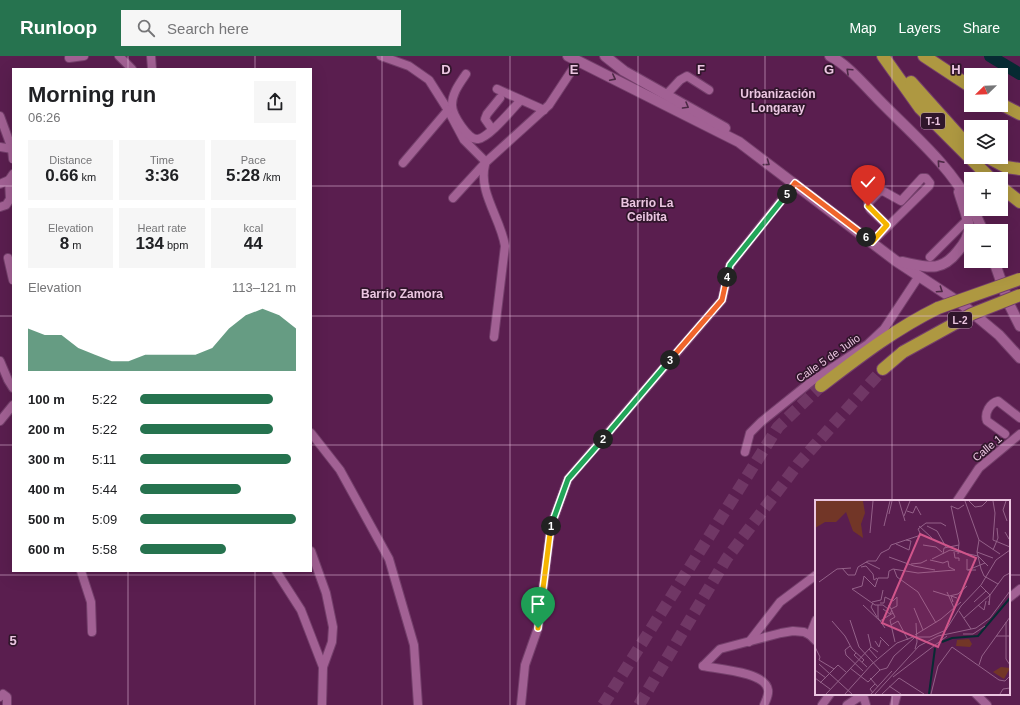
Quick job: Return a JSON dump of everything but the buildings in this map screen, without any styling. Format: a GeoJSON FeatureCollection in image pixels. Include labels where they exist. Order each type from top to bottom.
{"type":"FeatureCollection","features":[{"type":"Feature","properties":{"kind":"highway","name":"T-1"},"geometry":{"type":"LineString","coordinates":[[883,56],[920,108],[984,172]]}},
{"type":"Feature","properties":{"kind":"highway"},"geometry":{"type":"LineString","coordinates":[[890,56],[924,99],[964,141]]}},
{"type":"Feature","properties":{"kind":"highway"},"geometry":{"type":"LineString","coordinates":[[924,56],[964,82]]}},
{"type":"Feature","properties":{"kind":"highway"},"geometry":{"type":"LineString","coordinates":[[1008,108],[1020,114]]}},
{"type":"Feature","properties":{"kind":"highway"},"geometry":{"type":"LineString","coordinates":[[1000,164],[1006,167],[1020,169]]}},
{"type":"Feature","properties":{"kind":"highway"},"geometry":{"type":"LineString","coordinates":[[1008,193],[1020,202]]}},
{"type":"Feature","properties":{"kind":"highway","name":"L-2"},"geometry":{"type":"LineString","coordinates":[[821,386],[869,349],[911,321],[938,308],[1020,279]]}},
{"type":"Feature","properties":{"kind":"highway","name":"L-2"},"geometry":{"type":"LineString","coordinates":[[883,369],[903,352],[972,314],[1020,295]]}},
{"type":"Feature","properties":{"kind":"main road"},"geometry":{"type":"LineString","coordinates":[[568,56],[739,142],[896,260],[963,305],[999,335],[1020,358]]}},
{"type":"Feature","properties":{"kind":"main road"},"geometry":{"type":"LineString","coordinates":[[605,56],[624,71],[667,94],[728,130],[739,142]]}},
{"type":"Feature","properties":{"kind":"main road"},"geometry":{"type":"LineString","coordinates":[[830,56],[847,69],[874,96],[956,182],[964,195]]}},
{"type":"Feature","properties":{"kind":"main road"},"geometry":{"type":"LineString","coordinates":[[896,260],[929,268],[945,263],[953,257],[967,237],[969,228],[956,182]]}},
{"type":"Feature","properties":{"kind":"main road"},"geometry":{"type":"LineString","coordinates":[[996,268],[1009,304],[1020,326]]}},
{"type":"Feature","properties":{"kind":"street"},"geometry":{"type":"LineString","coordinates":[[69,58],[84,56]]}},
{"type":"Feature","properties":{"kind":"street"},"geometry":{"type":"LineString","coordinates":[[119,56],[131,68]]}},
{"type":"Feature","properties":{"kind":"street"},"geometry":{"type":"LineString","coordinates":[[150,56],[152,68]]}},
{"type":"Feature","properties":{"kind":"street"},"geometry":{"type":"LineString","coordinates":[[381,56],[409,66],[429,80],[448,110],[464,140],[486,162]]}},
{"type":"Feature","properties":{"kind":"street"},"geometry":{"type":"LineString","coordinates":[[453,198],[486,162],[549,105],[578,61]]}},
{"type":"Feature","properties":{"kind":"street"},"geometry":{"type":"LineString","coordinates":[[466,74],[456,89],[452,106],[463,129],[473,139],[482,138],[521,100]]}},
{"type":"Feature","properties":{"kind":"street"},"geometry":{"type":"LineString","coordinates":[[667,94],[680,80],[687,76],[709,90]]}},
{"type":"Feature","properties":{"kind":"street"},"geometry":{"type":"LineString","coordinates":[[497,89],[544,110]]}},
{"type":"Feature","properties":{"kind":"street"},"geometry":{"type":"LineString","coordinates":[[492,129],[486,119],[487,114],[500,98]]}},
{"type":"Feature","properties":{"kind":"street"},"geometry":{"type":"LineString","coordinates":[[403,163],[448,110]]}},
{"type":"Feature","properties":{"kind":"street"},"geometry":{"type":"LineString","coordinates":[[0,116],[12,148],[0,147]]}},
{"type":"Feature","properties":{"kind":"street"},"geometry":{"type":"LineString","coordinates":[[486,162],[483,174],[483,184],[503,233],[505,246],[494,337]]}},
{"type":"Feature","properties":{"kind":"street"},"geometry":{"type":"LineString","coordinates":[[0,184],[11,177]]}},
{"type":"Feature","properties":{"kind":"street"},"geometry":{"type":"LineString","coordinates":[[0,207],[6,205],[10,199],[11,177]]}},
{"type":"Feature","properties":{"kind":"street"},"geometry":{"type":"LineString","coordinates":[[872,242],[887,225],[929,186],[930,183],[926,178],[922,178],[901,201],[883,191],[879,192],[868,203],[870,209],[887,225]]}},
{"type":"Feature","properties":{"kind":"street"},"geometry":{"type":"LineString","coordinates":[[521,705],[525,665],[538,628],[551,526],[568,479],[722,300],[730,265],[795,183]]}},
{"type":"Feature","properties":{"kind":"street"},"geometry":{"type":"LineString","coordinates":[[930,257],[967,220]]}},
{"type":"Feature","properties":{"kind":"street"},"geometry":{"type":"LineString","coordinates":[[7,258],[12,276]]}},
{"type":"Feature","properties":{"kind":"street","name":"Calle 5 de Julio"},"geometry":{"type":"LineString","coordinates":[[745,452],[750,433],[760,422],[812,382],[868,344],[884,329],[920,276]]}},
{"type":"Feature","properties":{"kind":"street"},"geometry":{"type":"LineString","coordinates":[[0,361],[12,386]]}},
{"type":"Feature","properties":{"kind":"street"},"geometry":{"type":"LineString","coordinates":[[1005,434],[987,421],[986,414],[992,404],[998,401],[1020,418]]}},
{"type":"Feature","properties":{"kind":"street"},"geometry":{"type":"LineString","coordinates":[[0,421],[12,406]]}},
{"type":"Feature","properties":{"kind":"street"},"geometry":{"type":"LineString","coordinates":[[312,434],[340,470],[389,559],[414,645],[418,705]]}},
{"type":"Feature","properties":{"kind":"street","name":"Calle 1"},"geometry":{"type":"LineString","coordinates":[[958,500],[979,468],[1020,434]]}},
{"type":"Feature","properties":{"kind":"street"},"geometry":{"type":"LineString","coordinates":[[312,554],[326,594],[333,626],[332,642],[323,667],[322,705]]}},
{"type":"Feature","properties":{"kind":"street"},"geometry":{"type":"LineString","coordinates":[[81,572],[91,602],[92,632]]}},
{"type":"Feature","properties":{"kind":"street"},"geometry":{"type":"LineString","coordinates":[[277,572],[301,610],[323,667]]}},
{"type":"Feature","properties":{"kind":"street"},"geometry":{"type":"LineString","coordinates":[[749,642],[780,602],[815,576]]}},
{"type":"Feature","properties":{"kind":"street"},"geometry":{"type":"LineString","coordinates":[[1010,597],[1020,590]]}},
{"type":"Feature","properties":{"kind":"street"},"geometry":{"type":"LineString","coordinates":[[764,705],[768,690],[765,682],[750,675],[703,666],[720,649],[792,631],[813,638],[815,626]]}},
{"type":"Feature","properties":{"kind":"street"},"geometry":{"type":"LineString","coordinates":[[0,697],[3,694],[7,697],[7,705]]}},
{"type":"Feature","properties":{"kind":"street"},"geometry":{"type":"LineString","coordinates":[[822,705],[829,695]]}},
{"type":"Feature","properties":{"kind":"street"},"geometry":{"type":"LineString","coordinates":[[894,705],[897,695]]}},
{"type":"Feature","properties":{"kind":"street"},"geometry":{"type":"LineString","coordinates":[[977,695],[987,705]]}},
{"type":"Feature","properties":{"kind":"street"},"geometry":{"type":"LineString","coordinates":[[847,705],[859,697],[864,698],[866,705]]}},
{"type":"Feature","properties":{"kind":"waterway"},"geometry":{"type":"LineString","coordinates":[[990,56],[1020,74]]}},
{"type":"Feature","properties":{"kind":"tunnel"},"geometry":{"type":"LineString","coordinates":[[639,705],[727,558],[798,464],[883,369]]}},
{"type":"Feature","properties":{"kind":"tunnel"},"geometry":{"type":"LineString","coordinates":[[603,705],[778,427],[821,386]]}},
{"type":"Feature","properties":{"kind":"district","name":"Urbanización Longaray"},"geometry":{"type":"Point","coordinates":[778,101]}},
{"type":"Feature","properties":{"kind":"district","name":"Barrio La Ceibita"},"geometry":{"type":"Point","coordinates":[647,210]}},
{"type":"Feature","properties":{"kind":"district","name":"Barrio Zamora"},"geometry":{"type":"Point","coordinates":[402,294]}},
{"type":"Feature","properties":{"kind":"route"},"geometry":{"type":"LineString","coordinates":[[538,628],[551,526],[568,479],[722,300],[730,265],[795,183],[872,242],[887,225],[868,206]]}}]}
